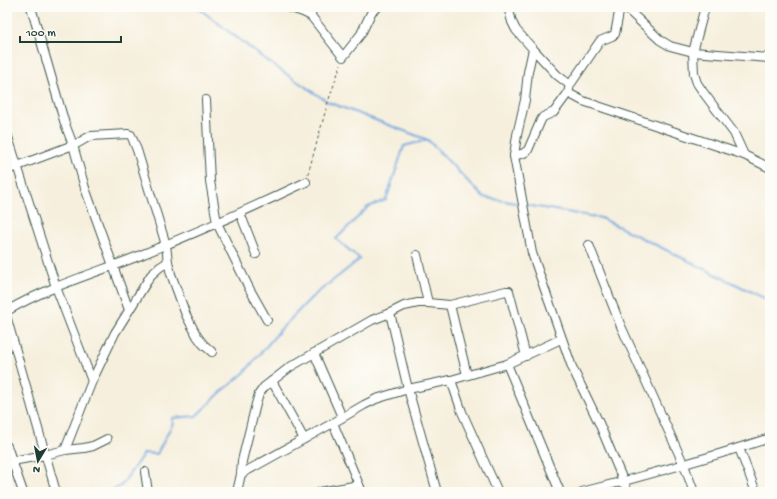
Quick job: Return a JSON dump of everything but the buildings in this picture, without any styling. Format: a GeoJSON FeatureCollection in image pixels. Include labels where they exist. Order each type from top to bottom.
{"type":"FeatureCollection","features":[{"type":"Feature","properties":{"kind":"street"},"geometry":{"type":"LineString","coordinates":[[31,7],[85,188],[129,310]]}},
{"type":"Feature","properties":{"kind":"street"},"geometry":{"type":"LineString","coordinates":[[288,7],[311,16],[343,57],[361,34],[374,8]]}},
{"type":"Feature","properties":{"kind":"street"},"geometry":{"type":"LineString","coordinates":[[311,16],[312,7]]}},
{"type":"Feature","properties":{"kind":"street"},"geometry":{"type":"LineString","coordinates":[[508,7],[516,30],[569,89],[582,101],[744,155],[770,168]]}},
{"type":"Feature","properties":{"kind":"street"},"geometry":{"type":"LineString","coordinates":[[514,156],[528,150],[541,120],[543,117],[554,112],[600,41],[615,34],[620,7]]}},
{"type":"Feature","properties":{"kind":"street"},"geometry":{"type":"LineString","coordinates":[[625,7],[660,40],[670,46],[693,52],[770,58]]}},
{"type":"Feature","properties":{"kind":"street"},"geometry":{"type":"LineString","coordinates":[[705,7],[693,52],[694,74],[697,83],[703,92],[734,133],[744,155]]}},
{"type":"Feature","properties":{"kind":"street"},"geometry":{"type":"LineString","coordinates":[[533,49],[528,72],[522,116],[516,135],[514,156],[532,253],[572,367],[599,423],[628,492]]}},
{"type":"Feature","properties":{"kind":"street"},"geometry":{"type":"LineString","coordinates":[[206,100],[210,181],[217,223],[266,320]]}},
{"type":"Feature","properties":{"kind":"street"},"geometry":{"type":"LineString","coordinates":[[7,134],[56,287],[92,381]]}},
{"type":"Feature","properties":{"kind":"street"},"geometry":{"type":"LineString","coordinates":[[7,170],[81,142],[91,136],[131,135],[166,245],[171,274],[186,315],[197,336],[212,352]]}},
{"type":"Feature","properties":{"kind":"street"},"geometry":{"type":"LineString","coordinates":[[7,311],[56,287],[166,245],[306,182]]}},
{"type":"Feature","properties":{"kind":"street"},"geometry":{"type":"LineString","coordinates":[[240,213],[256,254]]}},
{"type":"Feature","properties":{"kind":"street"},"geometry":{"type":"LineString","coordinates":[[589,245],[620,324],[684,465],[694,492]]}},
{"type":"Feature","properties":{"kind":"street"},"geometry":{"type":"LineString","coordinates":[[417,255],[428,303]]}},
{"type":"Feature","properties":{"kind":"street"},"geometry":{"type":"LineString","coordinates":[[65,450],[92,381],[115,333],[152,275],[168,262]]}},
{"type":"Feature","properties":{"kind":"street"},"geometry":{"type":"LineString","coordinates":[[237,492],[242,461],[259,394],[272,381],[290,367],[372,320],[404,306],[418,303],[450,305],[509,291],[526,356]]}},
{"type":"Feature","properties":{"kind":"street"},"geometry":{"type":"LineString","coordinates":[[450,305],[467,375]]}},
{"type":"Feature","properties":{"kind":"street"},"geometry":{"type":"LineString","coordinates":[[390,313],[408,389],[437,492]]}},
{"type":"Feature","properties":{"kind":"street"},"geometry":{"type":"LineString","coordinates":[[7,318],[56,492]]}},
{"type":"Feature","properties":{"kind":"street"},"geometry":{"type":"LineString","coordinates":[[241,474],[370,402],[408,389],[451,380],[507,364],[561,339]]}},
{"type":"Feature","properties":{"kind":"street"},"geometry":{"type":"LineString","coordinates":[[314,353],[342,417]]}},
{"type":"Feature","properties":{"kind":"street"},"geometry":{"type":"LineString","coordinates":[[507,364],[560,492]]}},
{"type":"Feature","properties":{"kind":"street"},"geometry":{"type":"LineString","coordinates":[[451,380],[462,412],[498,492]]}},
{"type":"Feature","properties":{"kind":"street"},"geometry":{"type":"LineString","coordinates":[[272,381],[304,439]]}},
{"type":"Feature","properties":{"kind":"street"},"geometry":{"type":"LineString","coordinates":[[320,492],[360,488],[333,424]]}},
{"type":"Feature","properties":{"kind":"street"},"geometry":{"type":"LineString","coordinates":[[582,492],[684,465],[770,438]]}},
{"type":"Feature","properties":{"kind":"street"},"geometry":{"type":"LineString","coordinates":[[9,462],[65,450],[93,446],[107,439]]}},
{"type":"Feature","properties":{"kind":"street"},"geometry":{"type":"LineString","coordinates":[[7,446],[9,462],[23,492]]}},
{"type":"Feature","properties":{"kind":"street"},"geometry":{"type":"LineString","coordinates":[[739,448],[756,492]]}},
{"type":"Feature","properties":{"kind":"street"},"geometry":{"type":"LineString","coordinates":[[145,472],[148,492]]}},
{"type":"Feature","properties":{"kind":"path"},"geometry":{"type":"LineString","coordinates":[[306,182],[328,102],[343,57]]}},
{"type":"Feature","properties":{"kind":"waterway"},"geometry":{"type":"LineString","coordinates":[[197,7],[270,63],[328,102],[428,140],[483,197],[521,204]]}},
{"type":"Feature","properties":{"kind":"waterway"},"geometry":{"type":"LineString","coordinates":[[107,492],[121,486],[144,453],[157,454],[173,423],[172,418],[196,416],[244,373],[281,329],[312,297],[360,259],[336,239],[368,207],[386,200],[404,146],[427,140]]}},
{"type":"Feature","properties":{"kind":"waterway"},"geometry":{"type":"LineString","coordinates":[[526,205],[601,218],[770,301]]}}]}
